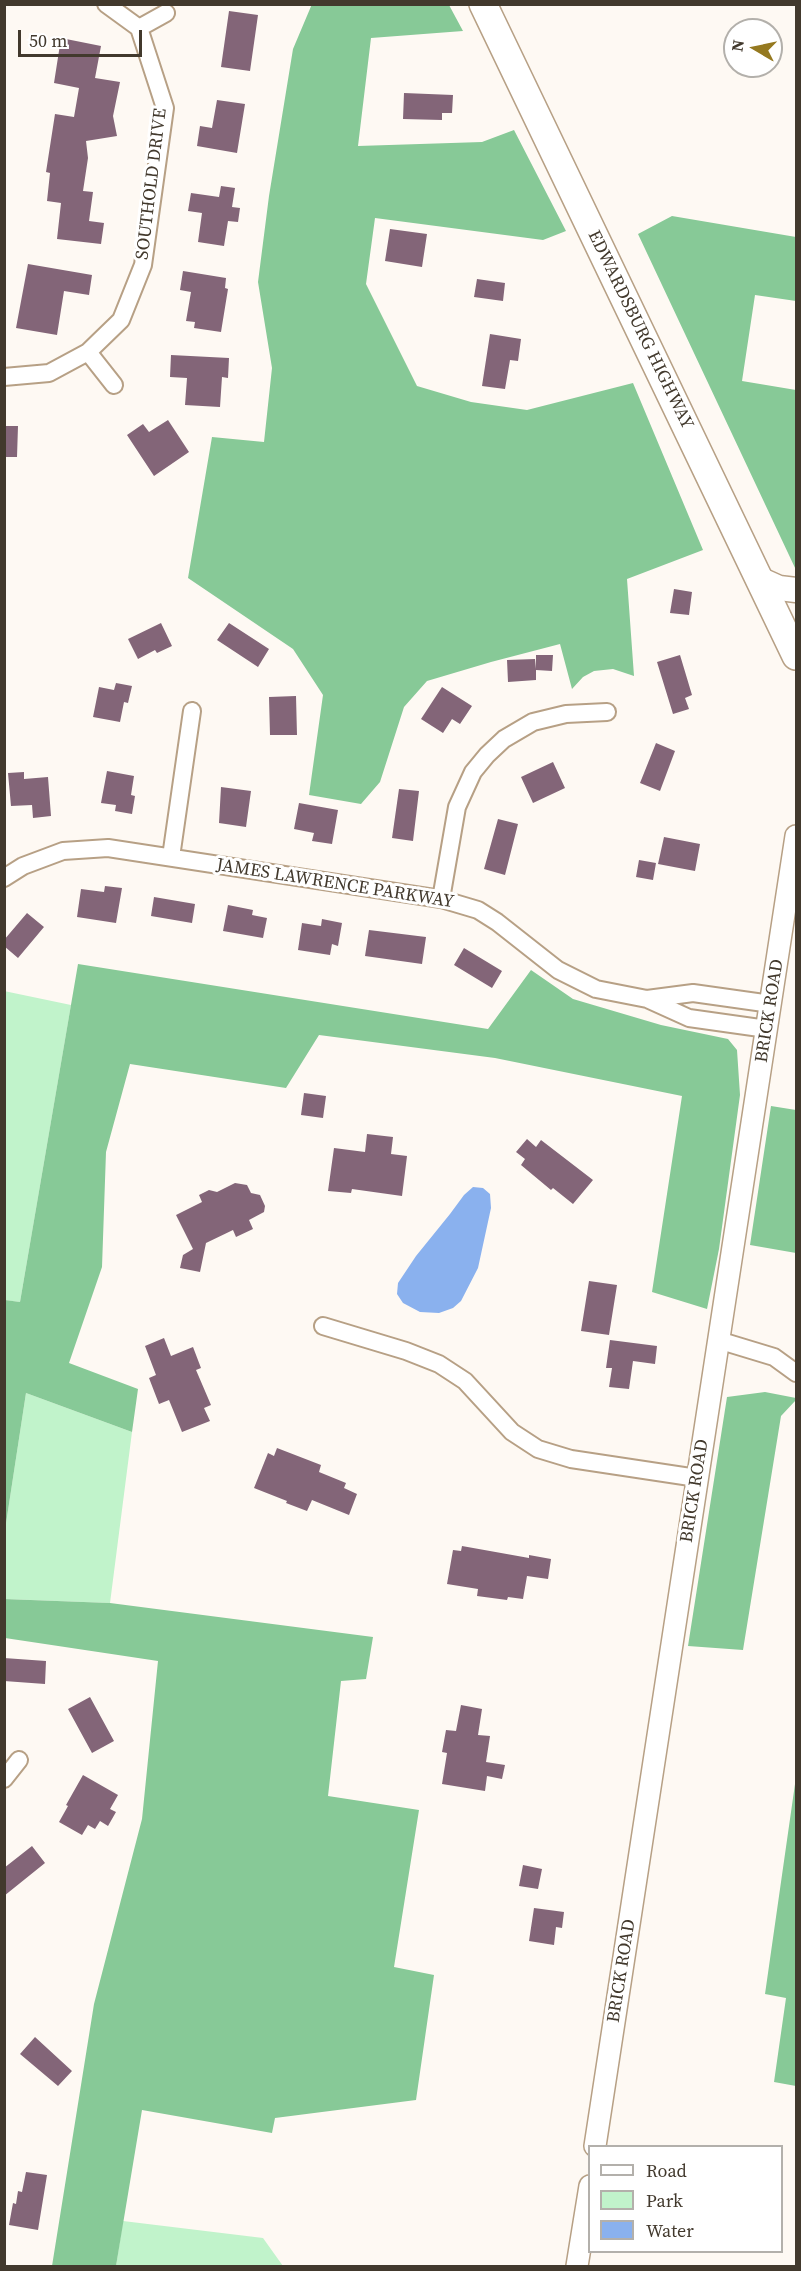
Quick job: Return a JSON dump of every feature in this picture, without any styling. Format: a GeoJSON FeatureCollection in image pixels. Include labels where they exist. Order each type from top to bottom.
{"type":"FeatureCollection","features":[{"type":"Feature","properties":{"kind":"main road","name":"EDWARDSBURG HIGHWAY"},"geometry":{"type":"LineString","coordinates":[[483,4],[796,656]]}},
{"type":"Feature","properties":{"kind":"main road"},"geometry":{"type":"LineString","coordinates":[[759,579],[779,588],[796,590]]}},
{"type":"Feature","properties":{"kind":"street"},"geometry":{"type":"LineString","coordinates":[[106,4],[139,28],[166,13]]}},
{"type":"Feature","properties":{"kind":"street","name":"SOUTHOLD DRIVE"},"geometry":{"type":"LineString","coordinates":[[4,377],[49,373],[88,352],[121,320],[142,265],[165,108],[139,28]]}},
{"type":"Feature","properties":{"kind":"street"},"geometry":{"type":"LineString","coordinates":[[88,352],[114,385]]}},
{"type":"Feature","properties":{"kind":"street"},"geometry":{"type":"LineString","coordinates":[[171,857],[192,711]]}},
{"type":"Feature","properties":{"kind":"street"},"geometry":{"type":"LineString","coordinates":[[441,899],[457,807],[473,772],[487,754],[504,739],[533,722],[566,714],[607,712]]}},
{"type":"Feature","properties":{"kind":"street","name":"BRICK ROAD"},"geometry":{"type":"LineString","coordinates":[[596,2145],[796,836]]}},
{"type":"Feature","properties":{"kind":"street","name":"JAMES LAWRENCE PARKWAY"},"geometry":{"type":"LineString","coordinates":[[6,874],[42,857],[63,851],[108,848],[441,899],[478,910],[558,970],[596,989],[647,999],[689,1018],[767,1029]]}},
{"type":"Feature","properties":{"kind":"street","name":"JAMES LAWRENCE PARKWAY"},"geometry":{"type":"LineString","coordinates":[[647,999],[693,993],[771,1004]]}},
{"type":"Feature","properties":{"kind":"street"},"geometry":{"type":"LineString","coordinates":[[323,1326],[406,1351],[439,1364],[465,1381],[512,1431],[538,1449],[571,1459],[697,1478]]}},
{"type":"Feature","properties":{"kind":"street"},"geometry":{"type":"LineString","coordinates":[[718,1340],[774,1357],[796,1373]]}},
{"type":"Feature","properties":{"kind":"street"},"geometry":{"type":"LineString","coordinates":[[4,1779],[19,1760]]}},
{"type":"Feature","properties":{"kind":"street"},"geometry":{"type":"LineString","coordinates":[[577,2266],[588,2198]]}},
{"type":"Feature","properties":{"kind":"green space"},"geometry":{"type":"Polygon","coordinates":[[[312,4],[449,5],[463,31],[371,38],[358,146],[482,142],[514,130],[566,231],[543,240],[375,218],[366,284],[417,386],[471,402],[527,410],[633,383],[703,550],[627,579],[634,676],[613,669],[594,671],[583,677],[572,689],[560,644],[427,681],[404,707],[380,782],[361,804],[309,795],[323,695],[293,649],[188,578],[212,437],[264,442],[272,368],[258,282],[269,196],[293,49],[312,4]]]}},
{"type":"Feature","properties":{"kind":"green space"},"geometry":{"type":"Polygon","coordinates":[[[672,216],[796,237],[796,301],[755,295],[742,381],[796,390],[796,570],[638,234],[672,216]]]}},
{"type":"Feature","properties":{"kind":"green space"},"geometry":{"type":"Polygon","coordinates":[[[78,964],[488,1029],[531,970],[573,999],[661,1025],[728,1039],[737,1050],[740,1095],[719,1249],[707,1309],[652,1292],[682,1096],[495,1058],[319,1035],[286,1088],[130,1064],[106,1152],[102,1267],[69,1363],[138,1389],[132,1432],[26,1393],[5,1530],[5,1300],[20,1302],[78,964]]]}},
{"type":"Feature","properties":{"kind":"green space"},"geometry":{"type":"Polygon","coordinates":[[[4,991],[71,1005],[20,1302],[4,1300],[4,991]]]}},
{"type":"Feature","properties":{"kind":"green space"},"geometry":{"type":"Polygon","coordinates":[[[771,1106],[796,1110],[796,1253],[750,1245],[771,1106]]]}},
{"type":"Feature","properties":{"kind":"green space"},"geometry":{"type":"Polygon","coordinates":[[[765,1392],[796,1398],[796,1400],[781,1416],[743,1650],[688,1646],[727,1397],[765,1392]]]}},
{"type":"Feature","properties":{"kind":"green space"},"geometry":{"type":"Polygon","coordinates":[[[26,1393],[132,1432],[110,1603],[5,1599],[5,1530],[26,1393]]]}},
{"type":"Feature","properties":{"kind":"green space"},"geometry":{"type":"Polygon","coordinates":[[[4,1599],[110,1603],[373,1637],[366,1679],[341,1681],[328,1796],[419,1810],[394,1967],[434,1975],[416,2100],[275,2118],[272,2133],[142,2110],[116,2266],[52,2266],[94,2004],[142,1819],[158,1661],[5,1638],[4,1599]]]}},
{"type":"Feature","properties":{"kind":"green space"},"geometry":{"type":"Polygon","coordinates":[[[796,1777],[796,2086],[774,2082],[786,1998],[765,1994],[796,1777]]]}},
{"type":"Feature","properties":{"kind":"green space"},"geometry":{"type":"Polygon","coordinates":[[[123,2221],[263,2238],[283,2266],[116,2266],[123,2221]]]}},
{"type":"Feature","properties":{"kind":"water"},"geometry":{"type":"Polygon","coordinates":[[[473,1187],[483,1188],[490,1194],[491,1208],[478,1268],[461,1301],[453,1308],[439,1313],[420,1312],[403,1303],[397,1294],[398,1283],[416,1256],[464,1195],[473,1187]]]}},
{"type":"Feature","properties":{"kind":"building"},"geometry":{"type":"Polygon","coordinates":[[[229,11],[258,15],[250,71],[221,67],[229,11]]]}},
{"type":"Feature","properties":{"kind":"building"},"geometry":{"type":"Polygon","coordinates":[[[61,38],[101,46],[95,78],[120,82],[113,116],[117,136],[86,141],[88,158],[83,191],[93,192],[89,221],[104,223],[101,244],[57,239],[61,203],[47,201],[50,173],[46,172],[55,114],[74,117],[79,88],[54,83],[61,38]]]}},
{"type":"Feature","properties":{"kind":"building"},"geometry":{"type":"Polygon","coordinates":[[[404,93],[453,95],[452,113],[442,113],[442,120],[403,119],[404,93]]]}},
{"type":"Feature","properties":{"kind":"building"},"geometry":{"type":"Polygon","coordinates":[[[217,100],[245,104],[237,153],[197,146],[200,126],[212,128],[217,100]]]}},
{"type":"Feature","properties":{"kind":"building"},"geometry":{"type":"Polygon","coordinates":[[[221,186],[235,188],[232,207],[240,208],[238,222],[228,221],[224,246],[198,242],[202,213],[188,211],[191,193],[219,197],[221,186]]]}},
{"type":"Feature","properties":{"kind":"building"},"geometry":{"type":"Polygon","coordinates":[[[390,229],[427,234],[422,267],[385,261],[390,229]]]}},
{"type":"Feature","properties":{"kind":"building"},"geometry":{"type":"Polygon","coordinates":[[[28,264],[92,275],[89,295],[64,291],[57,335],[16,328],[28,264]]]}},
{"type":"Feature","properties":{"kind":"building"},"geometry":{"type":"Polygon","coordinates":[[[183,271],[226,278],[225,288],[228,289],[221,332],[194,328],[195,322],[186,321],[191,292],[180,290],[183,271]]]}},
{"type":"Feature","properties":{"kind":"building"},"geometry":{"type":"Polygon","coordinates":[[[477,279],[505,283],[503,301],[474,297],[477,279]]]}},
{"type":"Feature","properties":{"kind":"building"},"geometry":{"type":"Polygon","coordinates":[[[490,334],[521,339],[518,361],[510,360],[505,389],[482,386],[490,334]]]}},
{"type":"Feature","properties":{"kind":"building"},"geometry":{"type":"Polygon","coordinates":[[[171,355],[229,358],[228,378],[222,377],[220,407],[185,405],[187,378],[170,377],[171,355]]]}},
{"type":"Feature","properties":{"kind":"building"},"geometry":{"type":"Polygon","coordinates":[[[168,420],[189,452],[154,476],[127,435],[143,424],[149,432],[168,420]]]}},
{"type":"Feature","properties":{"kind":"building"},"geometry":{"type":"Polygon","coordinates":[[[4,426],[18,426],[17,457],[4,457],[4,426]]]}},
{"type":"Feature","properties":{"kind":"building"},"geometry":{"type":"Polygon","coordinates":[[[674,589],[692,592],[689,615],[670,613],[674,589]]]}},
{"type":"Feature","properties":{"kind":"building"},"geometry":{"type":"Polygon","coordinates":[[[161,623],[172,646],[157,653],[155,650],[138,659],[128,639],[161,623]]]}},
{"type":"Feature","properties":{"kind":"building"},"geometry":{"type":"Polygon","coordinates":[[[229,623],[269,649],[258,667],[217,640],[229,623]]]}},
{"type":"Feature","properties":{"kind":"building"},"geometry":{"type":"Polygon","coordinates":[[[536,655],[553,655],[552,671],[536,670],[536,680],[508,682],[507,660],[535,659],[536,669],[536,655]]]}},
{"type":"Feature","properties":{"kind":"building"},"geometry":{"type":"Polygon","coordinates":[[[680,655],[692,695],[685,698],[689,709],[673,714],[657,662],[680,655]]]}},
{"type":"Feature","properties":{"kind":"building"},"geometry":{"type":"Polygon","coordinates":[[[116,683],[132,686],[128,703],[124,702],[120,722],[93,717],[99,687],[114,690],[116,683]]]}},
{"type":"Feature","properties":{"kind":"building"},"geometry":{"type":"Polygon","coordinates":[[[442,687],[472,706],[460,724],[452,719],[443,733],[421,719],[442,687]]]}},
{"type":"Feature","properties":{"kind":"building"},"geometry":{"type":"Polygon","coordinates":[[[296,696],[297,735],[270,735],[269,697],[296,696]]]}},
{"type":"Feature","properties":{"kind":"building"},"geometry":{"type":"Polygon","coordinates":[[[656,743],[675,751],[660,791],[640,783],[656,743]]]}},
{"type":"Feature","properties":{"kind":"building"},"geometry":{"type":"Polygon","coordinates":[[[553,762],[565,788],[533,803],[521,777],[553,762]]]}},
{"type":"Feature","properties":{"kind":"building"},"geometry":{"type":"Polygon","coordinates":[[[107,771],[134,776],[131,795],[135,796],[132,814],[115,811],[116,805],[101,803],[107,771]]]}},
{"type":"Feature","properties":{"kind":"building"},"geometry":{"type":"Polygon","coordinates":[[[24,772],[24,779],[48,777],[51,816],[33,818],[32,805],[11,806],[8,773],[24,772]]]}},
{"type":"Feature","properties":{"kind":"building"},"geometry":{"type":"Polygon","coordinates":[[[221,787],[251,791],[246,827],[219,823],[221,787]]]}},
{"type":"Feature","properties":{"kind":"building"},"geometry":{"type":"Polygon","coordinates":[[[399,789],[419,791],[413,841],[392,838],[399,789]]]}},
{"type":"Feature","properties":{"kind":"building"},"geometry":{"type":"Polygon","coordinates":[[[299,803],[338,810],[332,844],[312,841],[314,833],[294,829],[299,803]]]}},
{"type":"Feature","properties":{"kind":"building"},"geometry":{"type":"Polygon","coordinates":[[[498,819],[518,824],[505,875],[484,869],[498,819]]]}},
{"type":"Feature","properties":{"kind":"building"},"geometry":{"type":"Polygon","coordinates":[[[664,837],[700,844],[695,871],[658,864],[664,837]]]}},
{"type":"Feature","properties":{"kind":"building"},"geometry":{"type":"Polygon","coordinates":[[[639,860],[656,863],[653,880],[636,877],[639,860]]]}},
{"type":"Feature","properties":{"kind":"building"},"geometry":{"type":"Polygon","coordinates":[[[105,886],[122,888],[116,923],[77,917],[81,889],[104,892],[105,886]]]}},
{"type":"Feature","properties":{"kind":"building"},"geometry":{"type":"Polygon","coordinates":[[[154,897],[195,904],[192,923],[151,916],[154,897]]]}},
{"type":"Feature","properties":{"kind":"building"},"geometry":{"type":"Polygon","coordinates":[[[228,905],[253,910],[252,915],[267,918],[263,938],[223,931],[228,905]]]}},
{"type":"Feature","properties":{"kind":"building"},"geometry":{"type":"Polygon","coordinates":[[[27,913],[44,927],[18,958],[4,946],[4,940],[27,913]]]}},
{"type":"Feature","properties":{"kind":"building"},"geometry":{"type":"Polygon","coordinates":[[[322,919],[342,923],[338,946],[332,944],[330,955],[298,950],[302,923],[321,926],[322,919]]]}},
{"type":"Feature","properties":{"kind":"building"},"geometry":{"type":"Polygon","coordinates":[[[369,930],[426,937],[422,964],[365,956],[369,930]]]}},
{"type":"Feature","properties":{"kind":"building"},"geometry":{"type":"Polygon","coordinates":[[[464,948],[502,971],[492,988],[454,965],[464,948]]]}},
{"type":"Feature","properties":{"kind":"building"},"geometry":{"type":"Polygon","coordinates":[[[304,1093],[326,1096],[323,1118],[301,1115],[304,1093]]]}},
{"type":"Feature","properties":{"kind":"building"},"geometry":{"type":"Polygon","coordinates":[[[367,1134],[393,1137],[391,1154],[407,1156],[402,1196],[352,1189],[351,1193],[328,1191],[334,1148],[365,1152],[367,1134]]]}},
{"type":"Feature","properties":{"kind":"building"},"geometry":{"type":"Polygon","coordinates":[[[527,1139],[536,1147],[541,1140],[593,1180],[573,1204],[553,1188],[551,1190],[521,1165],[525,1159],[516,1152],[527,1139]]]}},
{"type":"Feature","properties":{"kind":"building"},"geometry":{"type":"Polygon","coordinates":[[[235,1183],[247,1185],[251,1193],[260,1195],[265,1206],[264,1212],[249,1220],[253,1229],[236,1237],[233,1230],[206,1243],[200,1272],[180,1268],[183,1255],[193,1249],[176,1215],[202,1202],[199,1195],[209,1190],[217,1192],[235,1183]]]}},
{"type":"Feature","properties":{"kind":"building"},"geometry":{"type":"Polygon","coordinates":[[[589,1281],[617,1285],[609,1335],[581,1331],[589,1281]]]}},
{"type":"Feature","properties":{"kind":"building"},"geometry":{"type":"Polygon","coordinates":[[[164,1338],[171,1356],[193,1347],[201,1368],[196,1370],[211,1405],[204,1408],[210,1421],[182,1432],[169,1400],[159,1404],[149,1378],[156,1375],[145,1346],[164,1338]]]}},
{"type":"Feature","properties":{"kind":"building"},"geometry":{"type":"Polygon","coordinates":[[[610,1340],[657,1346],[655,1364],[633,1361],[629,1389],[609,1387],[612,1368],[606,1368],[610,1340]]]}},
{"type":"Feature","properties":{"kind":"building"},"geometry":{"type":"Polygon","coordinates":[[[277,1448],[321,1465],[319,1472],[346,1483],[344,1488],[357,1494],[349,1515],[312,1500],[307,1511],[254,1488],[268,1453],[274,1456],[277,1448]]]}},
{"type":"Feature","properties":{"kind":"building"},"geometry":{"type":"Polygon","coordinates":[[[462,1546],[529,1558],[529,1555],[551,1559],[548,1579],[527,1576],[523,1599],[508,1597],[507,1600],[477,1596],[478,1589],[447,1584],[453,1550],[461,1551],[462,1546]]]}},
{"type":"Feature","properties":{"kind":"building"},"geometry":{"type":"Polygon","coordinates":[[[4,1658],[46,1661],[45,1684],[4,1681],[4,1658]]]}},
{"type":"Feature","properties":{"kind":"building"},"geometry":{"type":"Polygon","coordinates":[[[90,1697],[114,1741],[92,1753],[68,1709],[90,1697]]]}},
{"type":"Feature","properties":{"kind":"building"},"geometry":{"type":"Polygon","coordinates":[[[461,1705],[482,1709],[478,1735],[490,1736],[486,1762],[505,1765],[502,1779],[487,1776],[485,1791],[442,1784],[447,1753],[442,1752],[446,1730],[456,1731],[461,1705]]]}},
{"type":"Feature","properties":{"kind":"building"},"geometry":{"type":"Polygon","coordinates":[[[83,1775],[118,1795],[110,1809],[116,1812],[108,1826],[100,1821],[95,1829],[88,1825],[82,1835],[59,1822],[83,1775]]]}},
{"type":"Feature","properties":{"kind":"building"},"geometry":{"type":"Polygon","coordinates":[[[32,1846],[45,1863],[4,1896],[4,1868],[32,1846]]]}},
{"type":"Feature","properties":{"kind":"building"},"geometry":{"type":"Polygon","coordinates":[[[523,1865],[542,1869],[538,1889],[519,1886],[523,1865]]]}},
{"type":"Feature","properties":{"kind":"building"},"geometry":{"type":"Polygon","coordinates":[[[534,1908],[564,1912],[562,1928],[556,1927],[554,1945],[529,1941],[534,1908]]]}},
{"type":"Feature","properties":{"kind":"building"},"geometry":{"type":"Polygon","coordinates":[[[35,2037],[72,2071],[58,2086],[20,2054],[35,2037]]]}},
{"type":"Feature","properties":{"kind":"building"},"geometry":{"type":"Polygon","coordinates":[[[26,2172],[47,2175],[38,2230],[9,2225],[13,2203],[16,2204],[18,2191],[22,2192],[26,2172]]]}}]}
